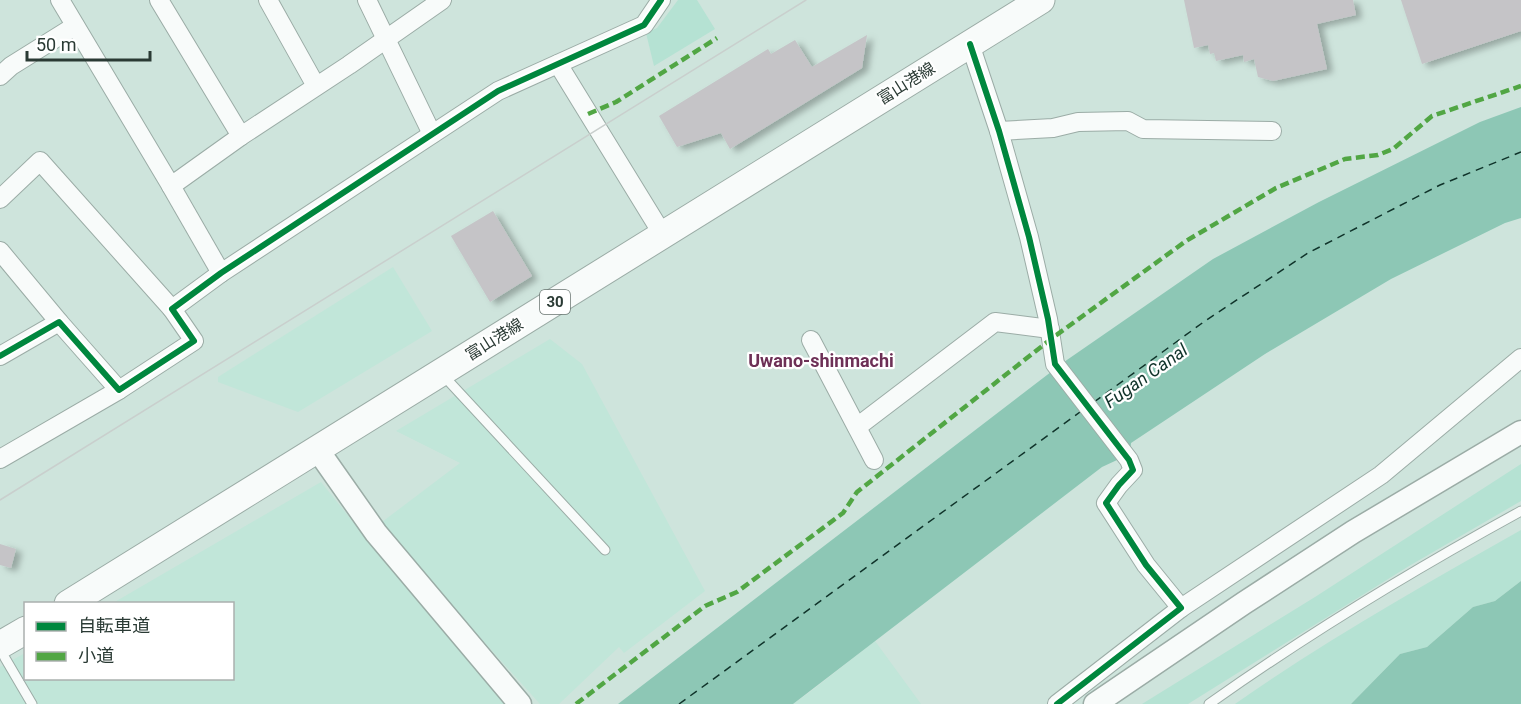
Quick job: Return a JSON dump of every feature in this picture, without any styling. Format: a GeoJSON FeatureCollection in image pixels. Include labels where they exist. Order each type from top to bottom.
{"type":"FeatureCollection","features":[{"type":"Feature","properties":{"kind":"main road","name":"富山港線"},"geometry":{"type":"LineString","coordinates":[[70,602],[1041,0]]}},
{"type":"Feature","properties":{"kind":"main road"},"geometry":{"type":"LineString","coordinates":[[3,652],[24,632]]}},
{"type":"Feature","properties":{"kind":"street"},"geometry":{"type":"LineString","coordinates":[[60,0],[221,273]]}},
{"type":"Feature","properties":{"kind":"street"},"geometry":{"type":"LineString","coordinates":[[159,0],[241,136]]}},
{"type":"Feature","properties":{"kind":"street"},"geometry":{"type":"LineString","coordinates":[[268,0],[316,86]]}},
{"type":"Feature","properties":{"kind":"street"},"geometry":{"type":"LineString","coordinates":[[367,0],[432,134]]}},
{"type":"Feature","properties":{"kind":"street"},"geometry":{"type":"LineString","coordinates":[[171,186],[442,0]]}},
{"type":"Feature","properties":{"kind":"street"},"geometry":{"type":"LineString","coordinates":[[172,309],[221,273],[498,91],[644,25],[661,0]]}},
{"type":"Feature","properties":{"kind":"street"},"geometry":{"type":"LineString","coordinates":[[0,76],[11,66],[75,26]]}},
{"type":"Feature","properties":{"kind":"street"},"geometry":{"type":"LineString","coordinates":[[970,44],[999,131],[1029,237],[1050,329],[1055,364],[1129,460],[1133,470],[1106,503],[1146,565],[1181,608]]}},
{"type":"Feature","properties":{"kind":"street"},"geometry":{"type":"LineString","coordinates":[[558,64],[663,235]]}},
{"type":"Feature","properties":{"kind":"street"},"geometry":{"type":"LineString","coordinates":[[999,131],[1053,128],[1078,122],[1128,121],[1143,129],[1272,131]]}},
{"type":"Feature","properties":{"kind":"street"},"geometry":{"type":"LineString","coordinates":[[0,199],[40,161],[172,309],[194,341],[119,390],[0,459]]}},
{"type":"Feature","properties":{"kind":"street"},"geometry":{"type":"LineString","coordinates":[[0,251],[119,390]]}},
{"type":"Feature","properties":{"kind":"street"},"geometry":{"type":"LineString","coordinates":[[0,356],[59,322]]}},
{"type":"Feature","properties":{"kind":"street"},"geometry":{"type":"LineString","coordinates":[[857,427],[995,322],[1050,329]]}},
{"type":"Feature","properties":{"kind":"street"},"geometry":{"type":"LineString","coordinates":[[811,340],[874,460]]}},
{"type":"Feature","properties":{"kind":"street"},"geometry":{"type":"LineString","coordinates":[[1057,704],[1181,608],[1382,476],[1521,358]]}},
{"type":"Feature","properties":{"kind":"street"},"geometry":{"type":"LineString","coordinates":[[1095,704],[1343,539],[1521,432]]}},
{"type":"Feature","properties":{"kind":"street"},"geometry":{"type":"LineString","coordinates":[[317,449],[376,533],[520,704]]}},
{"type":"Feature","properties":{"kind":"lane"},"geometry":{"type":"LineString","coordinates":[[441,372],[605,550]]}},
{"type":"Feature","properties":{"kind":"lane"},"geometry":{"type":"LineString","coordinates":[[1209,704],[1269,662],[1348,612],[1445,553],[1521,511]]}},
{"type":"Feature","properties":{"kind":"lane"},"geometry":{"type":"LineString","coordinates":[[3,652],[32,704]]}},
{"type":"Feature","properties":{"kind":"shaded area"},"geometry":{"type":"Polygon","coordinates":[[[678,0],[697,0],[715,29],[654,66],[646,33],[657,28],[678,0]]]}},
{"type":"Feature","properties":{"kind":"shaded area"},"geometry":{"type":"Polygon","coordinates":[[[393,267],[432,331],[298,412],[218,382],[218,377],[393,267]]]}},
{"type":"Feature","properties":{"kind":"shaded area"},"geometry":{"type":"Polygon","coordinates":[[[550,339],[582,364],[705,591],[624,653],[619,647],[559,704],[540,704],[420,571],[382,522],[460,463],[396,431],[550,339]]]}},
{"type":"Feature","properties":{"kind":"shaded area"},"geometry":{"type":"Polygon","coordinates":[[[1521,464],[1521,501],[1409,566],[1188,704],[1142,704],[1315,597],[1521,464]]]}},
{"type":"Feature","properties":{"kind":"shaded area"},"geometry":{"type":"Polygon","coordinates":[[[321,482],[399,579],[505,704],[0,704],[0,667],[24,654],[24,680],[234,680],[234,602],[115,602],[321,482]]]}},
{"type":"Feature","properties":{"kind":"shaded area"},"geometry":{"type":"Polygon","coordinates":[[[1521,530],[1521,581],[1495,601],[1473,607],[1427,647],[1400,654],[1351,704],[1235,704],[1340,635],[1521,530]]]}},
{"type":"Feature","properties":{"kind":"shaded area"},"geometry":{"type":"Polygon","coordinates":[[[875,641],[921,704],[793,704],[810,692],[875,641]]]}},
{"type":"Feature","properties":{"kind":"water","name":"Fugan Canal"},"geometry":{"type":"Polygon","coordinates":[[[1521,107],[1521,218],[1505,223],[1391,279],[1265,354],[1131,443],[1130,454],[1102,467],[793,704],[618,704],[1064,362],[1213,259],[1319,202],[1480,122],[1521,107]]]}},
{"type":"Feature","properties":{"kind":"water"},"geometry":{"type":"Polygon","coordinates":[[[1521,581],[1521,704],[1351,704],[1400,654],[1427,647],[1473,607],[1495,601],[1521,581]]]}},
{"type":"Feature","properties":{"kind":"building"},"geometry":{"type":"Polygon","coordinates":[[[1184,0],[1353,0],[1356,15],[1317,24],[1327,69],[1273,81],[1258,77],[1254,59],[1244,62],[1243,55],[1216,61],[1214,53],[1210,54],[1208,45],[1194,48],[1184,0]]]}},
{"type":"Feature","properties":{"kind":"building"},"geometry":{"type":"Polygon","coordinates":[[[1401,0],[1521,0],[1521,31],[1422,64],[1401,0]]]}},
{"type":"Feature","properties":{"kind":"building"},"geometry":{"type":"Polygon","coordinates":[[[867,35],[862,68],[730,149],[721,133],[677,147],[659,116],[768,49],[771,54],[795,40],[812,67],[867,35]]]}},
{"type":"Feature","properties":{"kind":"building"},"geometry":{"type":"Polygon","coordinates":[[[493,211],[532,276],[490,302],[451,236],[493,211]]]}},
{"type":"Feature","properties":{"kind":"building"},"geometry":{"type":"Polygon","coordinates":[[[0,544],[16,549],[11,568],[0,565],[0,544]]]}},
{"type":"Feature","properties":{"kind":"ferry route"},"geometry":{"type":"LineString","coordinates":[[1094,402],[1205,321],[1308,253],[1440,185],[1521,152]]}},
{"type":"Feature","properties":{"kind":"ferry route"},"geometry":{"type":"LineString","coordinates":[[679,704],[1080,412]]}},
{"type":"Feature","properties":{"kind":"tram line"},"geometry":{"type":"LineString","coordinates":[[0,500],[806,0]]}},
{"type":"Feature","properties":{"kind":"marked path"},"geometry":{"type":"LineString","coordinates":[[588,114],[616,102],[717,38]]}},
{"type":"Feature","properties":{"kind":"marked path"},"geometry":{"type":"LineString","coordinates":[[576,704],[705,606],[737,592],[843,513],[857,492],[1051,339],[1186,241],[1276,188],[1345,159],[1378,155],[1393,149],[1432,116],[1521,86]]}},
{"type":"Feature","properties":{"kind":"cycle path"},"geometry":{"type":"LineString","coordinates":[[0,356],[59,322],[119,390],[194,341],[172,309],[221,273],[498,91],[644,25],[661,0]]}},
{"type":"Feature","properties":{"kind":"cycle path"},"geometry":{"type":"LineString","coordinates":[[970,44],[999,131],[1029,237],[1048,319],[1055,364],[1129,460],[1133,470],[1106,503],[1146,565],[1181,608],[1057,704]]}},
{"type":"Feature","properties":{"kind":"district","name":"Uwano-shinmachi"},"geometry":{"type":"Point","coordinates":[821,361]}}]}
